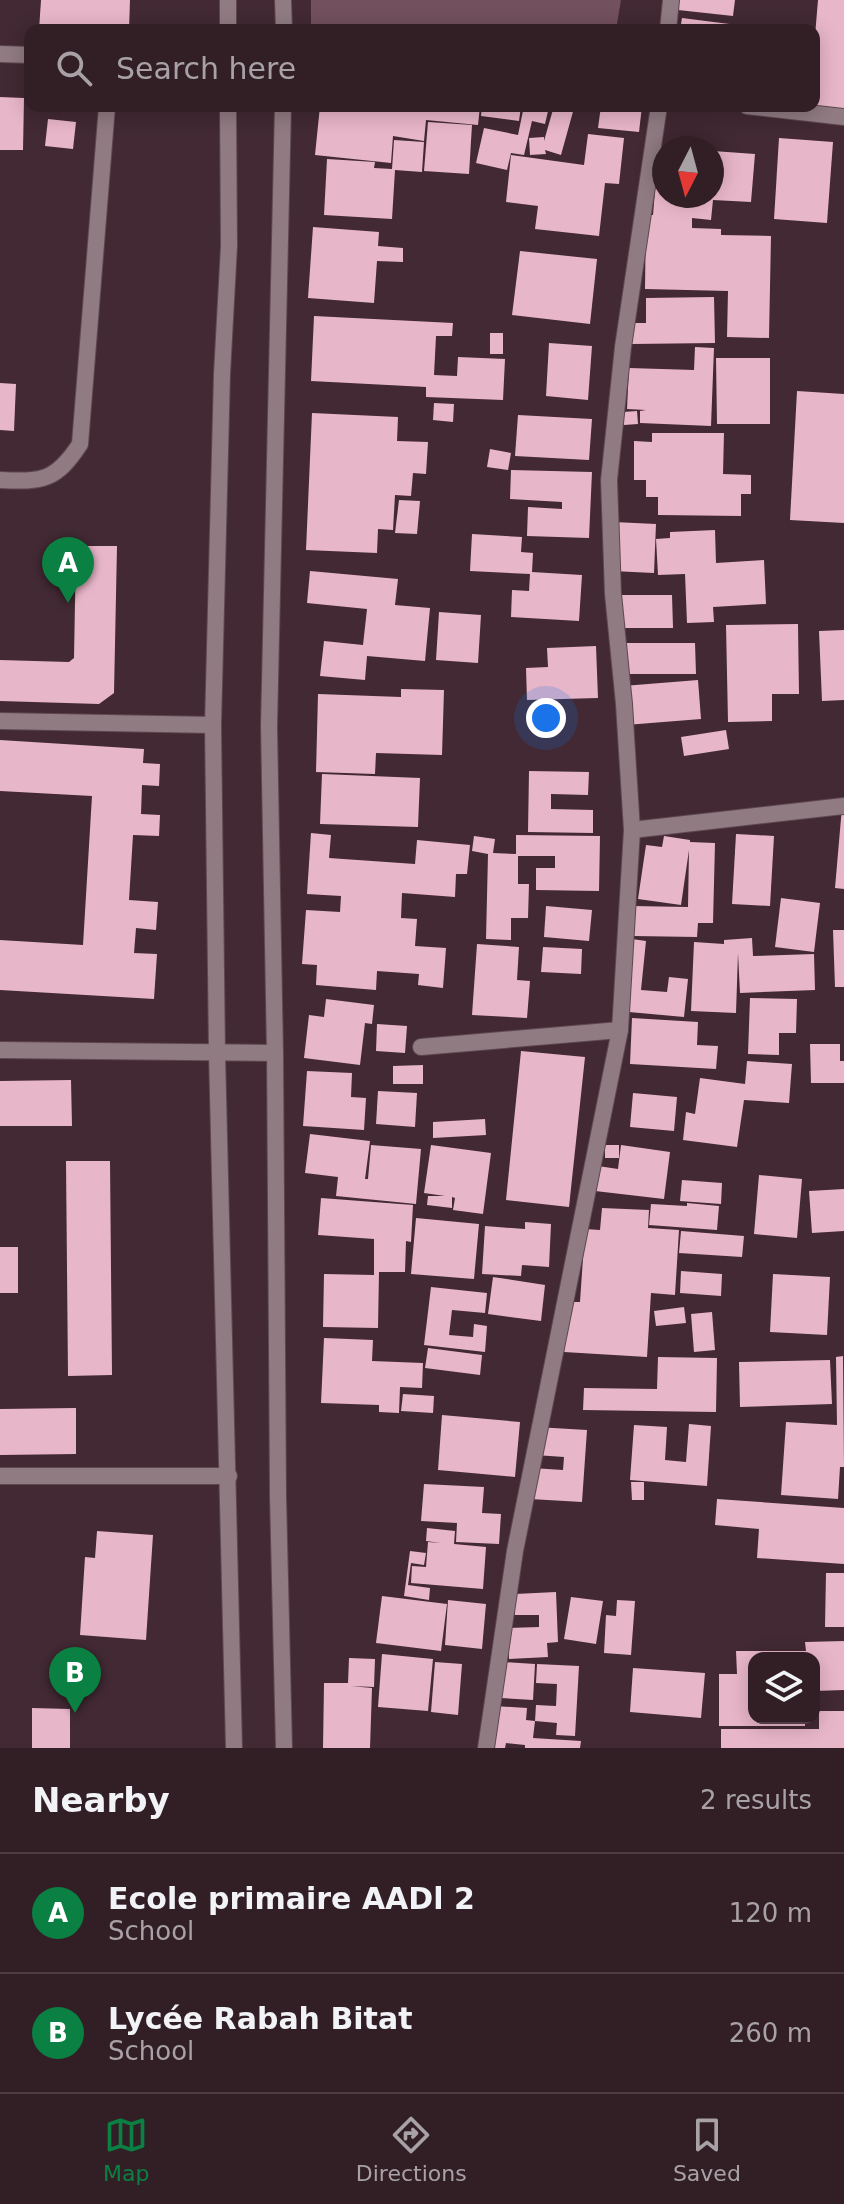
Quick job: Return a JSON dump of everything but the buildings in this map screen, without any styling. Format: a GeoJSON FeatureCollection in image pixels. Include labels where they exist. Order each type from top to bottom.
{"type":"FeatureCollection","features":[{"type":"Feature","properties":{"kind":"street"},"geometry":{"type":"LineString","coordinates":[[228,0],[228,24]]}},
{"type":"Feature","properties":{"kind":"street"},"geometry":{"type":"LineString","coordinates":[[283,0],[284,24]]}},
{"type":"Feature","properties":{"kind":"street"},"geometry":{"type":"LineString","coordinates":[[669,24],[671,0]]}},
{"type":"Feature","properties":{"kind":"street"},"geometry":{"type":"LineString","coordinates":[[0,54],[24,55]]}},
{"type":"Feature","properties":{"kind":"street"},"geometry":{"type":"LineString","coordinates":[[0,480],[31,481],[56,474],[80,444],[107,112]]}},
{"type":"Feature","properties":{"kind":"street"},"geometry":{"type":"LineString","coordinates":[[228,112],[229,246],[222,374],[213,725],[217,1054],[234,1748]]}},
{"type":"Feature","properties":{"kind":"street"},"geometry":{"type":"LineString","coordinates":[[283,112],[269,726],[284,1748]]}},
{"type":"Feature","properties":{"kind":"street"},"geometry":{"type":"LineString","coordinates":[[486,1748],[515,1551],[620,1030],[632,830],[613,594],[609,480],[623,347],[658,112]]}},
{"type":"Feature","properties":{"kind":"street"},"geometry":{"type":"LineString","coordinates":[[800,112],[844,117]]}},
{"type":"Feature","properties":{"kind":"street"},"geometry":{"type":"LineString","coordinates":[[0,721],[213,725]]}},
{"type":"Feature","properties":{"kind":"street"},"geometry":{"type":"LineString","coordinates":[[632,830],[844,806]]}},
{"type":"Feature","properties":{"kind":"street"},"geometry":{"type":"LineString","coordinates":[[421,1047],[620,1030]]}},
{"type":"Feature","properties":{"kind":"street"},"geometry":{"type":"LineString","coordinates":[[0,1050],[275,1053]]}},
{"type":"Feature","properties":{"kind":"street"},"geometry":{"type":"LineString","coordinates":[[0,1476],[229,1476]]}},
{"type":"Feature","properties":{"kind":"shaded area"},"geometry":{"type":"Polygon","coordinates":[[[311,0],[621,0],[617,24],[311,24],[311,0]]]}},
{"type":"Feature","properties":{"kind":"place","name":"Ecole primaire AADl 2"},"geometry":{"type":"Point","coordinates":[68,603]}},
{"type":"Feature","properties":{"kind":"place","name":"Lycée Rabah Bitat"},"geometry":{"type":"Point","coordinates":[75,1713]}}]}
